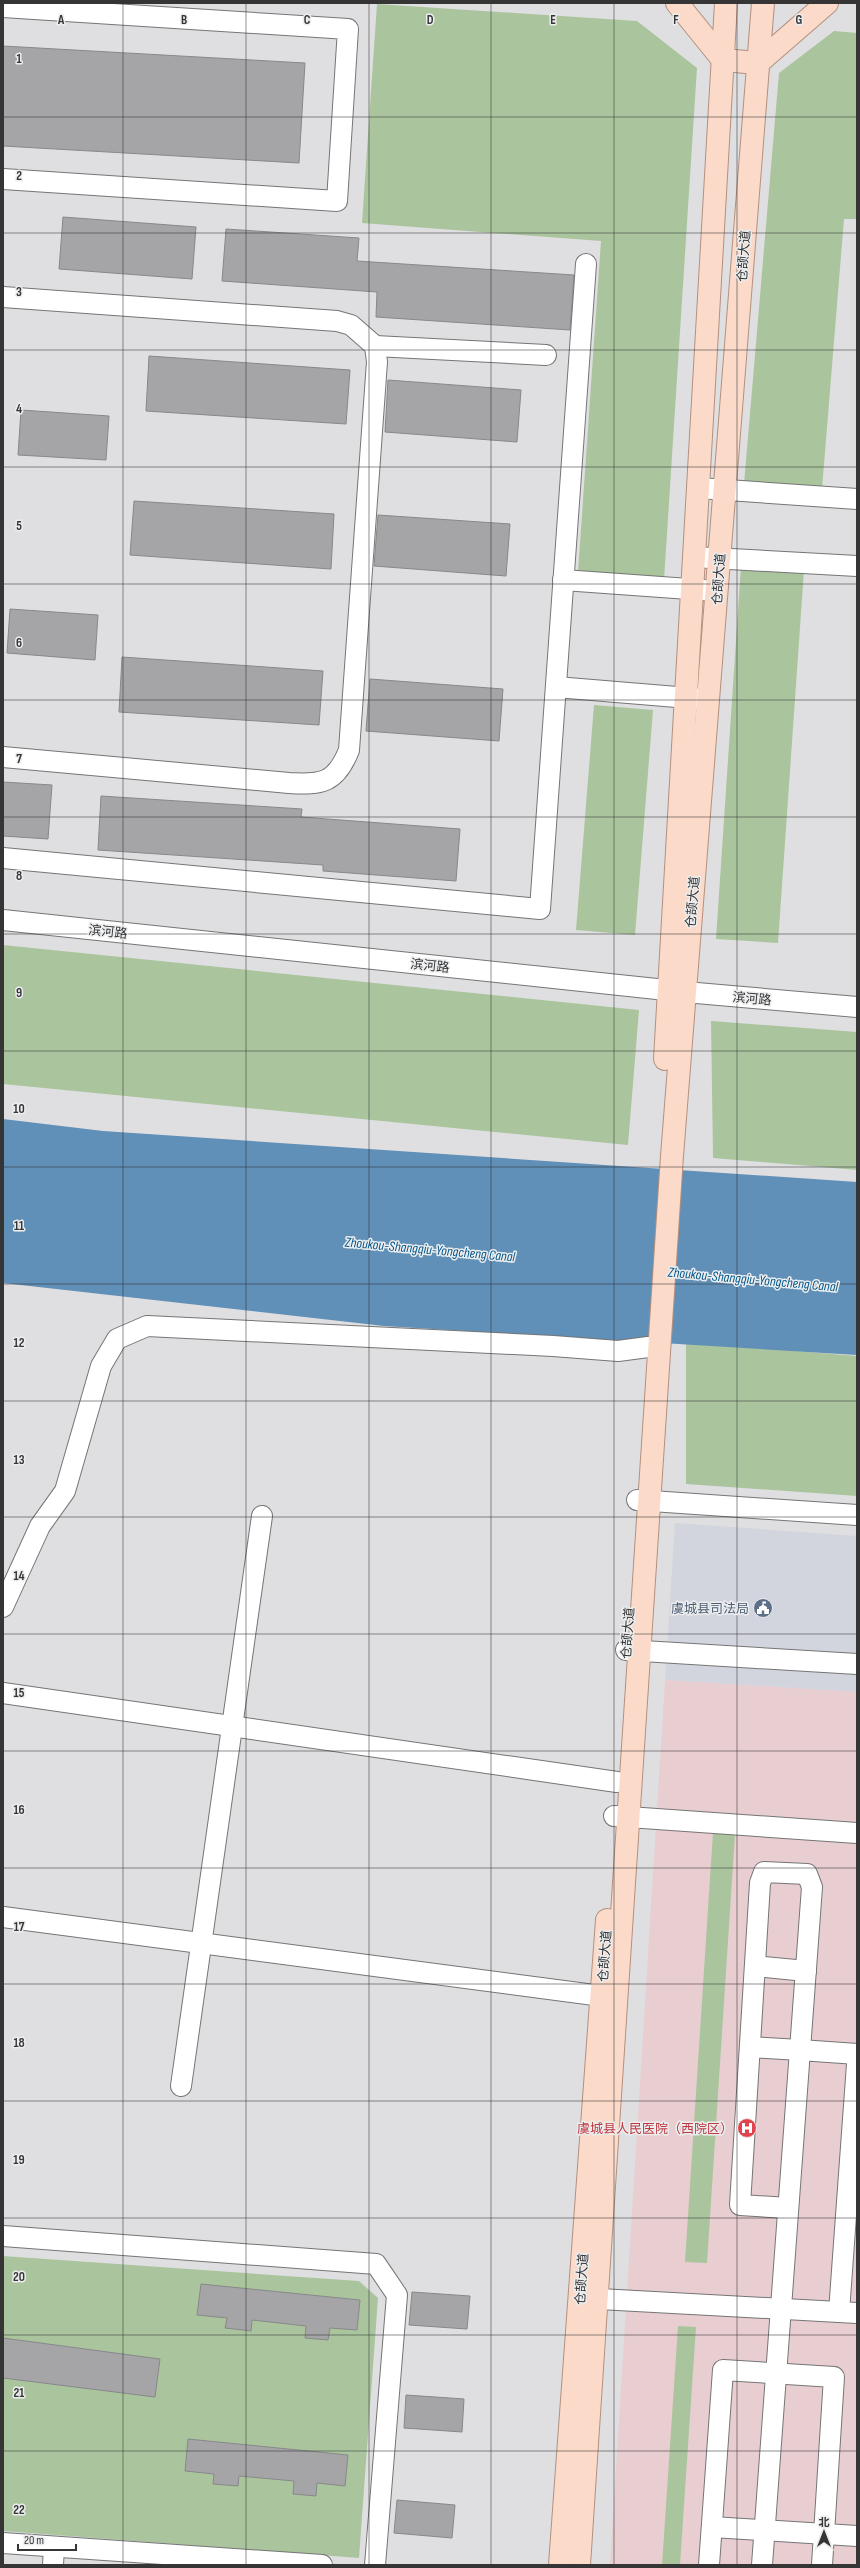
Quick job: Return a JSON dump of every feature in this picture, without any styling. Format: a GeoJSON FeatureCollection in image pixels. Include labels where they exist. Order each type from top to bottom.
{"type":"FeatureCollection","features":[{"type":"Feature","properties":{"kind":"main road"},"geometry":{"type":"LineString","coordinates":[[677,3],[723,60],[758,63],[827,3]]}},
{"type":"Feature","properties":{"kind":"main road","name":"仓颉大道"},"geometry":{"type":"LineString","coordinates":[[560,2565],[588,2298],[654,1347],[677,991],[686,698],[726,3]]}},
{"type":"Feature","properties":{"kind":"main road","name":"仓颉大道"},"geometry":{"type":"LineString","coordinates":[[677,991],[708,700],[763,3]]}},
{"type":"Feature","properties":{"kind":"main road","name":"仓颉大道"},"geometry":{"type":"LineString","coordinates":[[621,1816],[617,1782],[633,1651]]}},
{"type":"Feature","properties":{"kind":"main road","name":"仓颉大道"},"geometry":{"type":"LineString","coordinates":[[579,2565],[588,2298]]}},
{"type":"Feature","properties":{"kind":"street"},"geometry":{"type":"LineString","coordinates":[[3,7],[86,8],[348,29],[337,201],[3,179]]}},
{"type":"Feature","properties":{"kind":"street"},"geometry":{"type":"LineString","coordinates":[[3,858],[540,909],[586,264]]}},
{"type":"Feature","properties":{"kind":"street"},"geometry":{"type":"LineString","coordinates":[[3,297],[337,321],[351,325],[375,346],[546,355]]}},
{"type":"Feature","properties":{"kind":"street"},"geometry":{"type":"LineString","coordinates":[[3,757],[289,784],[314,784],[331,779],[344,763],[349,750],[377,362],[375,346]]}},
{"type":"Feature","properties":{"kind":"street"},"geometry":{"type":"LineString","coordinates":[[698,488],[857,499]]}},
{"type":"Feature","properties":{"kind":"street"},"geometry":{"type":"LineString","coordinates":[[694,557],[857,566]]}},
{"type":"Feature","properties":{"kind":"street"},"geometry":{"type":"LineString","coordinates":[[564,580],[717,591]]}},
{"type":"Feature","properties":{"kind":"street"},"geometry":{"type":"LineString","coordinates":[[556,687],[708,700]]}},
{"type":"Feature","properties":{"kind":"street","name":"滨河路"},"geometry":{"type":"LineString","coordinates":[[3,920],[677,991],[857,1007]]}},
{"type":"Feature","properties":{"kind":"street"},"geometry":{"type":"LineString","coordinates":[[3,1607],[40,1526],[65,1491],[101,1366],[117,1339],[147,1326],[553,1346],[618,1352],[654,1347]]}},
{"type":"Feature","properties":{"kind":"street"},"geometry":{"type":"LineString","coordinates":[[643,1501],[857,1515]]}},
{"type":"Feature","properties":{"kind":"street"},"geometry":{"type":"LineString","coordinates":[[182,2086],[262,1516]]}},
{"type":"Feature","properties":{"kind":"street"},"geometry":{"type":"LineString","coordinates":[[633,1651],[857,1664]]}},
{"type":"Feature","properties":{"kind":"street"},"geometry":{"type":"LineString","coordinates":[[3,1693],[617,1782]]}},
{"type":"Feature","properties":{"kind":"street"},"geometry":{"type":"LineString","coordinates":[[621,1816],[857,1833]]}},
{"type":"Feature","properties":{"kind":"street"},"geometry":{"type":"LineString","coordinates":[[762,2565],[812,1887],[807,1874],[764,1872],[760,1883],[740,2205],[788,2208]]}},
{"type":"Feature","properties":{"kind":"street"},"geometry":{"type":"LineString","coordinates":[[3,1918],[609,1996]]}},
{"type":"Feature","properties":{"kind":"street"},"geometry":{"type":"LineString","coordinates":[[755,1966],[806,1971]]}},
{"type":"Feature","properties":{"kind":"street"},"geometry":{"type":"LineString","coordinates":[[750,2047],[857,2054]]}},
{"type":"Feature","properties":{"kind":"street"},"geometry":{"type":"LineString","coordinates":[[588,2298],[848,2313],[857,2064]]}},
{"type":"Feature","properties":{"kind":"street"},"geometry":{"type":"LineString","coordinates":[[3,2236],[376,2264],[397,2294],[376,2565]]}},
{"type":"Feature","properties":{"kind":"street"},"geometry":{"type":"LineString","coordinates":[[710,2565],[723,2370],[834,2377],[822,2565]]}},
{"type":"Feature","properties":{"kind":"street"},"geometry":{"type":"LineString","coordinates":[[712,2527],[857,2536]]}},
{"type":"Feature","properties":{"kind":"street"},"geometry":{"type":"LineString","coordinates":[[3,2543],[54,2556],[322,2565]]}},
{"type":"Feature","properties":{"kind":"shaded area","name":"虞城县司法局"},"geometry":{"type":"Polygon","coordinates":[[[675,1523],[857,1536],[857,1692],[665,1680],[675,1523]]]}},
{"type":"Feature","properties":{"kind":"shaded area","name":"虞城县人民医院（西院区）"},"geometry":{"type":"Polygon","coordinates":[[[665,1680],[857,1692],[857,2565],[610,2565],[665,1680]]]}},
{"type":"Feature","properties":{"kind":"green space"},"geometry":{"type":"Polygon","coordinates":[[[377,4],[637,21],[697,68],[664,580],[578,572],[601,241],[362,223],[377,4]]]}},
{"type":"Feature","properties":{"kind":"green space"},"geometry":{"type":"Polygon","coordinates":[[[834,31],[857,33],[857,219],[844,219],[822,489],[744,484],[779,73],[834,31]]]}},
{"type":"Feature","properties":{"kind":"green space"},"geometry":{"type":"Polygon","coordinates":[[[741,566],[804,570],[778,943],[716,939],[741,566]]]}},
{"type":"Feature","properties":{"kind":"green space"},"geometry":{"type":"Polygon","coordinates":[[[594,705],[653,710],[635,935],[576,930],[594,705]]]}},
{"type":"Feature","properties":{"kind":"green space"},"geometry":{"type":"Polygon","coordinates":[[[3,945],[639,1010],[628,1145],[3,1084],[3,945]]]}},
{"type":"Feature","properties":{"kind":"green space"},"geometry":{"type":"Polygon","coordinates":[[[711,1021],[857,1032],[857,1170],[713,1158],[711,1021]]]}},
{"type":"Feature","properties":{"kind":"green space"},"geometry":{"type":"Polygon","coordinates":[[[686,1342],[857,1356],[857,1496],[686,1484],[686,1342]]]}},
{"type":"Feature","properties":{"kind":"green space"},"geometry":{"type":"Polygon","coordinates":[[[713,1832],[735,1834],[707,2263],[685,2262],[713,1832]]]}},
{"type":"Feature","properties":{"kind":"green space"},"geometry":{"type":"Polygon","coordinates":[[[3,2256],[359,2281],[378,2298],[359,2558],[3,2531],[3,2256]]]}},
{"type":"Feature","properties":{"kind":"green space"},"geometry":{"type":"Polygon","coordinates":[[[678,2326],[696,2327],[680,2565],[662,2565],[678,2326]]]}},
{"type":"Feature","properties":{"kind":"water","name":"Zhoukou-Shangqiu-Yongcheng Canal"},"geometry":{"type":"Polygon","coordinates":[[[3,1119],[103,1131],[857,1182],[857,1355],[384,1326],[3,1283],[3,1119]]]}},
{"type":"Feature","properties":{"kind":"building"},"geometry":{"type":"Polygon","coordinates":[[[3,46],[305,63],[299,163],[3,146],[3,46]]]}},
{"type":"Feature","properties":{"kind":"building"},"geometry":{"type":"Polygon","coordinates":[[[63,217],[196,227],[192,279],[59,269],[63,217]]]}},
{"type":"Feature","properties":{"kind":"building"},"geometry":{"type":"Polygon","coordinates":[[[226,229],[359,238],[357,261],[574,275],[570,330],[376,317],[377,292],[222,281],[226,229]]]}},
{"type":"Feature","properties":{"kind":"building"},"geometry":{"type":"Polygon","coordinates":[[[149,356],[350,370],[346,424],[146,411],[149,356]]]}},
{"type":"Feature","properties":{"kind":"building"},"geometry":{"type":"Polygon","coordinates":[[[388,380],[521,390],[517,442],[385,432],[388,380]]]}},
{"type":"Feature","properties":{"kind":"building"},"geometry":{"type":"Polygon","coordinates":[[[21,410],[109,416],[106,460],[18,455],[21,410]]]}},
{"type":"Feature","properties":{"kind":"building"},"geometry":{"type":"Polygon","coordinates":[[[134,501],[334,514],[331,569],[130,555],[134,501]]]}},
{"type":"Feature","properties":{"kind":"building"},"geometry":{"type":"Polygon","coordinates":[[[378,515],[510,524],[506,576],[374,566],[378,515]]]}},
{"type":"Feature","properties":{"kind":"building"},"geometry":{"type":"Polygon","coordinates":[[[10,609],[98,615],[95,660],[7,653],[10,609]]]}},
{"type":"Feature","properties":{"kind":"building"},"geometry":{"type":"Polygon","coordinates":[[[122,657],[323,671],[319,725],[119,712],[122,657]]]}},
{"type":"Feature","properties":{"kind":"building"},"geometry":{"type":"Polygon","coordinates":[[[370,679],[503,689],[499,741],[366,731],[370,679]]]}},
{"type":"Feature","properties":{"kind":"building"},"geometry":{"type":"Polygon","coordinates":[[[3,782],[52,785],[48,839],[3,836],[3,782]]]}},
{"type":"Feature","properties":{"kind":"building"},"geometry":{"type":"Polygon","coordinates":[[[101,796],[302,809],[301,817],[460,829],[456,881],[323,871],[323,865],[98,850],[101,796]]]}},
{"type":"Feature","properties":{"kind":"building"},"geometry":{"type":"Polygon","coordinates":[[[201,2284],[360,2300],[357,2330],[330,2328],[328,2340],[305,2338],[306,2326],[252,2320],[251,2331],[225,2328],[227,2318],[197,2315],[201,2284]]]}},
{"type":"Feature","properties":{"kind":"building"},"geometry":{"type":"Polygon","coordinates":[[[412,2292],[470,2296],[467,2329],[409,2325],[412,2292]]]}},
{"type":"Feature","properties":{"kind":"building"},"geometry":{"type":"Polygon","coordinates":[[[3,2338],[160,2359],[155,2397],[3,2378],[3,2338]]]}},
{"type":"Feature","properties":{"kind":"building"},"geometry":{"type":"Polygon","coordinates":[[[406,2395],[464,2399],[462,2432],[404,2428],[406,2395]]]}},
{"type":"Feature","properties":{"kind":"building"},"geometry":{"type":"Polygon","coordinates":[[[188,2439],[348,2455],[345,2486],[317,2483],[316,2496],[293,2494],[294,2481],[239,2476],[238,2486],[213,2484],[214,2474],[185,2471],[188,2439]]]}},
{"type":"Feature","properties":{"kind":"building"},"geometry":{"type":"Polygon","coordinates":[[[397,2500],[455,2505],[452,2538],[394,2533],[397,2500]]]}},
{"type":"Feature","properties":{"kind":"place","name":"虞城县司法局"},"geometry":{"type":"Point","coordinates":[763,1608]}},
{"type":"Feature","properties":{"kind":"place","name":"虞城县人民医院（西院区）"},"geometry":{"type":"Point","coordinates":[747,2128]}}]}
